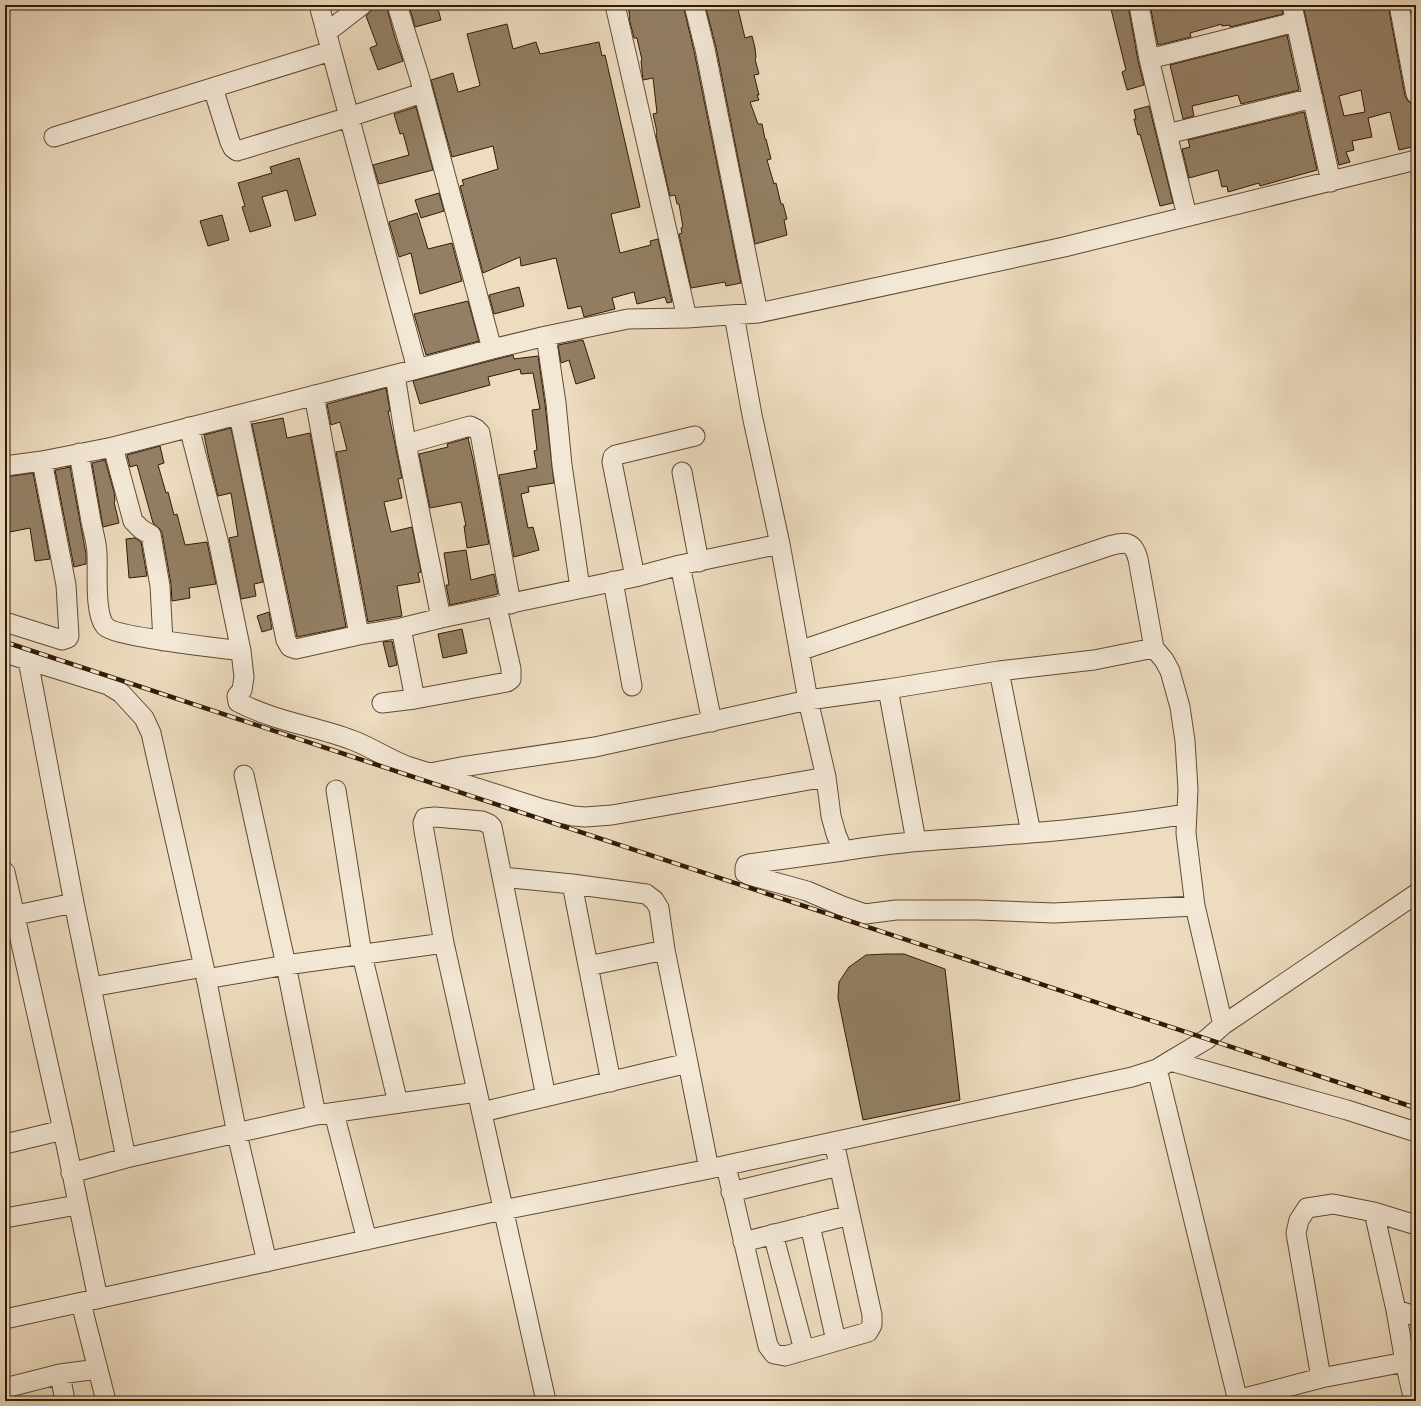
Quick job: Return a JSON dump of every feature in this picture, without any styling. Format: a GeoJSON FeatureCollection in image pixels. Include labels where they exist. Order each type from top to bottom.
{"type":"FeatureCollection","features":[{"type":"Feature","properties":{"kind":"street"},"geometry":{"type":"LineString","coordinates":[[319,5],[330,51],[417,369]]}},
{"type":"Feature","properties":{"kind":"street"},"geometry":{"type":"LineString","coordinates":[[326,33],[362,5]]}},
{"type":"Feature","properties":{"kind":"street"},"geometry":{"type":"LineString","coordinates":[[397,5],[422,88],[492,349]]}},
{"type":"Feature","properties":{"kind":"street"},"geometry":{"type":"LineString","coordinates":[[615,5],[687,318]]}},
{"type":"Feature","properties":{"kind":"street"},"geometry":{"type":"LineString","coordinates":[[694,5],[705,49],[758,313]]}},
{"type":"Feature","properties":{"kind":"street"},"geometry":{"type":"LineString","coordinates":[[1138,5],[1149,59],[1187,216]]}},
{"type":"Feature","properties":{"kind":"street"},"geometry":{"type":"LineString","coordinates":[[1399,5],[1416,94]]}},
{"type":"Feature","properties":{"kind":"street"},"geometry":{"type":"LineString","coordinates":[[1149,59],[1294,13],[1331,182]]}},
{"type":"Feature","properties":{"kind":"street"},"geometry":{"type":"LineString","coordinates":[[54,137],[330,51]]}},
{"type":"Feature","properties":{"kind":"street"},"geometry":{"type":"LineString","coordinates":[[213,88],[230,142],[233,148],[237,151],[349,117],[418,94],[422,88]]}},
{"type":"Feature","properties":{"kind":"street"},"geometry":{"type":"LineString","coordinates":[[1167,134],[1313,98]]}},
{"type":"Feature","properties":{"kind":"street"},"geometry":{"type":"LineString","coordinates":[[5,466],[42,461],[79,452],[112,447],[546,336],[628,319],[687,318],[758,313],[1064,247],[1416,160]]}},
{"type":"Feature","properties":{"kind":"street"},"geometry":{"type":"LineString","coordinates":[[734,315],[752,415],[780,544],[808,700],[826,777],[831,816],[843,851]]}},
{"type":"Feature","properties":{"kind":"street"},"geometry":{"type":"LineString","coordinates":[[546,336],[556,403],[562,465],[580,588]]}},
{"type":"Feature","properties":{"kind":"street"},"geometry":{"type":"LineString","coordinates":[[395,375],[406,444],[441,618]]}},
{"type":"Feature","properties":{"kind":"street"},"geometry":{"type":"LineString","coordinates":[[314,395],[359,635]]}},
{"type":"Feature","properties":{"kind":"street"},"geometry":{"type":"LineString","coordinates":[[239,415],[287,644],[296,649],[359,635],[401,628],[780,544]]}},
{"type":"Feature","properties":{"kind":"street"},"geometry":{"type":"LineString","coordinates":[[382,703],[415,699],[502,684],[511,679],[504,605],[480,433],[470,426],[406,444]]}},
{"type":"Feature","properties":{"kind":"street"},"geometry":{"type":"LineString","coordinates":[[189,427],[218,540],[241,651],[244,678],[242,690],[237,696],[238,702],[292,723],[351,740],[379,752],[397,762],[428,773],[543,809],[573,816],[585,817],[612,815],[826,777]]}},
{"type":"Feature","properties":{"kind":"street"},"geometry":{"type":"LineString","coordinates":[[635,577],[622,519],[612,462],[613,457],[616,454],[695,436]]}},
{"type":"Feature","properties":{"kind":"street"},"geometry":{"type":"LineString","coordinates":[[112,447],[133,521],[141,529],[151,535],[160,586],[163,641]]}},
{"type":"Feature","properties":{"kind":"street"},"geometry":{"type":"LineString","coordinates":[[79,452],[97,554],[96,585],[101,620],[105,627],[112,630],[163,641],[241,651]]}},
{"type":"Feature","properties":{"kind":"street"},"geometry":{"type":"LineString","coordinates":[[5,622],[62,640],[68,638],[69,636],[66,586],[42,461]]}},
{"type":"Feature","properties":{"kind":"street"},"geometry":{"type":"LineString","coordinates":[[682,472],[699,562]]}},
{"type":"Feature","properties":{"kind":"street"},"geometry":{"type":"LineString","coordinates":[[800,651],[1122,543],[1131,544],[1135,549],[1154,648],[1164,660],[1170,671],[1180,707],[1187,768],[1188,789],[1186,833],[1195,906],[1224,1024]]}},
{"type":"Feature","properties":{"kind":"street"},"geometry":{"type":"LineString","coordinates":[[680,566],[712,722]]}},
{"type":"Feature","properties":{"kind":"street"},"geometry":{"type":"LineString","coordinates":[[614,581],[632,686]]}},
{"type":"Feature","properties":{"kind":"street"},"geometry":{"type":"LineString","coordinates":[[401,628],[415,699]]}},
{"type":"Feature","properties":{"kind":"street"},"geometry":{"type":"LineString","coordinates":[[428,773],[595,747],[808,700],[1000,671],[1094,660],[1154,648]]}},
{"type":"Feature","properties":{"kind":"street"},"geometry":{"type":"LineString","coordinates":[[5,653],[108,685],[121,693],[144,718],[151,733],[205,973],[237,1134],[267,1262]]}},
{"type":"Feature","properties":{"kind":"street"},"geometry":{"type":"LineString","coordinates":[[28,660],[74,903],[126,1158]]}},
{"type":"Feature","properties":{"kind":"street"},"geometry":{"type":"LineString","coordinates":[[1000,671],[1031,833]]}},
{"type":"Feature","properties":{"kind":"street"},"geometry":{"type":"LineString","coordinates":[[888,689],[916,841]]}},
{"type":"Feature","properties":{"kind":"street"},"geometry":{"type":"LineString","coordinates":[[244,775],[286,965],[316,1115]]}},
{"type":"Feature","properties":{"kind":"street"},"geometry":{"type":"LineString","coordinates":[[336,790],[362,955],[398,1103]]}},
{"type":"Feature","properties":{"kind":"street"},"geometry":{"type":"LineString","coordinates":[[1187,814],[1152,820],[1031,833],[916,841],[873,846],[749,864],[746,865],[744,870],[745,873],[749,875],[807,891],[865,914],[896,910],[977,910],[1054,913],[1195,906]]}},
{"type":"Feature","properties":{"kind":"street"},"geometry":{"type":"LineString","coordinates":[[546,1097],[492,827],[482,821],[443,817],[425,818],[423,823],[424,831],[444,943],[546,1401]]}},
{"type":"Feature","properties":{"kind":"street"},"geometry":{"type":"LineString","coordinates":[[5,872],[16,915],[63,1130],[77,1205],[98,1369],[106,1401]]}},
{"type":"Feature","properties":{"kind":"street"},"geometry":{"type":"LineString","coordinates":[[502,877],[572,884],[646,894],[654,900],[659,908],[665,950],[688,1063],[717,1168],[731,1192],[768,1346],[774,1354],[786,1356],[868,1332],[872,1324],[872,1315],[834,1142]]}},
{"type":"Feature","properties":{"kind":"street"},"geometry":{"type":"LineString","coordinates":[[572,884],[611,1082]]}},
{"type":"Feature","properties":{"kind":"street"},"geometry":{"type":"LineString","coordinates":[[5,1319],[503,1210],[717,1168],[1132,1077],[1164,1065],[1207,1039],[1224,1024],[1416,894]]}},
{"type":"Feature","properties":{"kind":"street"},"geometry":{"type":"LineString","coordinates":[[16,915],[74,903]]}},
{"type":"Feature","properties":{"kind":"street"},"geometry":{"type":"LineString","coordinates":[[91,987],[286,965],[444,943]]}},
{"type":"Feature","properties":{"kind":"street"},"geometry":{"type":"LineString","coordinates":[[588,966],[665,950]]}},
{"type":"Feature","properties":{"kind":"street"},"geometry":{"type":"LineString","coordinates":[[482,1112],[688,1063]]}},
{"type":"Feature","properties":{"kind":"street"},"geometry":{"type":"LineString","coordinates":[[1164,1065],[1347,1110],[1416,1132]]}},
{"type":"Feature","properties":{"kind":"street"},"geometry":{"type":"LineString","coordinates":[[1164,1065],[1237,1400],[1321,1378],[1405,1362]]}},
{"type":"Feature","properties":{"kind":"street"},"geometry":{"type":"LineString","coordinates":[[71,1173],[126,1158],[316,1115],[477,1092]]}},
{"type":"Feature","properties":{"kind":"street"},"geometry":{"type":"LineString","coordinates":[[334,1113],[367,1240]]}},
{"type":"Feature","properties":{"kind":"street"},"geometry":{"type":"LineString","coordinates":[[5,1144],[63,1130]]}},
{"type":"Feature","properties":{"kind":"street"},"geometry":{"type":"LineString","coordinates":[[731,1192],[839,1166]]}},
{"type":"Feature","properties":{"kind":"street"},"geometry":{"type":"LineString","coordinates":[[1321,1378],[1296,1233],[1299,1220],[1307,1208],[1333,1204],[1374,1212],[1416,1225]]}},
{"type":"Feature","properties":{"kind":"street"},"geometry":{"type":"LineString","coordinates":[[5,1218],[77,1205]]}},
{"type":"Feature","properties":{"kind":"street"},"geometry":{"type":"LineString","coordinates":[[1374,1212],[1396,1310],[1405,1362],[1414,1401]]}},
{"type":"Feature","properties":{"kind":"street"},"geometry":{"type":"LineString","coordinates":[[743,1242],[850,1215]]}},
{"type":"Feature","properties":{"kind":"street"},"geometry":{"type":"LineString","coordinates":[[810,1225],[836,1341]]}},
{"type":"Feature","properties":{"kind":"street"},"geometry":{"type":"LineString","coordinates":[[773,1234],[804,1350]]}},
{"type":"Feature","properties":{"kind":"street"},"geometry":{"type":"LineString","coordinates":[[1396,1310],[1416,1316]]}},
{"type":"Feature","properties":{"kind":"street"},"geometry":{"type":"LineString","coordinates":[[5,1388],[60,1374],[98,1369]]}},
{"type":"Feature","properties":{"kind":"street"},"geometry":{"type":"LineString","coordinates":[[60,1374],[65,1401]]}},
{"type":"Feature","properties":{"kind":"building"},"geometry":{"type":"Polygon","coordinates":[[[373,5],[386,5],[403,61],[378,70],[370,48],[377,45],[366,16],[372,9],[373,5]]]}},
{"type":"Feature","properties":{"kind":"building"},"geometry":{"type":"Polygon","coordinates":[[[409,5],[437,5],[441,20],[415,27],[409,5]]]}},
{"type":"Feature","properties":{"kind":"building"},"geometry":{"type":"Polygon","coordinates":[[[628,5],[683,5],[694,51],[741,283],[726,286],[725,282],[691,288],[679,234],[682,233],[681,228],[683,227],[679,204],[677,204],[675,195],[670,196],[656,135],[657,132],[653,114],[657,113],[653,78],[643,80],[642,60],[637,38],[634,38],[629,18],[628,5]]]}},
{"type":"Feature","properties":{"kind":"building"},"geometry":{"type":"Polygon","coordinates":[[[705,5],[737,5],[745,38],[752,36],[755,48],[755,59],[759,74],[754,75],[759,100],[750,102],[758,124],[762,124],[771,159],[767,160],[787,219],[784,220],[787,235],[755,244],[716,47],[705,5]]]}},
{"type":"Feature","properties":{"kind":"building"},"geometry":{"type":"Polygon","coordinates":[[[1110,5],[1128,5],[1144,85],[1127,90],[1122,72],[1126,70],[1110,5]]]}},
{"type":"Feature","properties":{"kind":"building"},"geometry":{"type":"Polygon","coordinates":[[[1150,5],[1281,5],[1283,14],[1230,27],[1230,25],[1222,26],[1222,24],[1190,33],[1191,37],[1158,45],[1150,5]]]}},
{"type":"Feature","properties":{"kind":"building"},"geometry":{"type":"Polygon","coordinates":[[[1303,5],[1388,5],[1405,96],[1408,101],[1416,105],[1416,116],[1413,116],[1416,130],[1416,146],[1399,150],[1390,112],[1368,118],[1372,137],[1352,141],[1354,150],[1346,152],[1350,162],[1339,165],[1303,5]],[[1361,90],[1339,96],[1344,116],[1365,112],[1361,90]]]}},
{"type":"Feature","properties":{"kind":"building"},"geometry":{"type":"Polygon","coordinates":[[[1410,5],[1416,5],[1416,35],[1410,5]]]}},
{"type":"Feature","properties":{"kind":"building"},"geometry":{"type":"Polygon","coordinates":[[[507,24],[513,49],[536,42],[540,54],[599,42],[602,56],[605,55],[640,207],[611,214],[620,253],[651,245],[650,241],[658,239],[672,302],[667,303],[665,297],[637,304],[634,292],[612,298],[615,309],[584,317],[581,306],[568,309],[556,258],[521,266],[520,257],[483,273],[460,186],[464,185],[462,180],[498,169],[493,146],[452,157],[431,80],[453,73],[458,92],[479,86],[467,34],[507,24]]]}},
{"type":"Feature","properties":{"kind":"building"},"geometry":{"type":"Polygon","coordinates":[[[1287,35],[1299,90],[1241,104],[1238,95],[1192,106],[1194,116],[1183,119],[1170,65],[1287,35]]]}},
{"type":"Feature","properties":{"kind":"building"},"geometry":{"type":"Polygon","coordinates":[[[1149,106],[1173,203],[1160,206],[1140,134],[1138,135],[1134,119],[1136,119],[1134,110],[1149,106]]]}},
{"type":"Feature","properties":{"kind":"building"},"geometry":{"type":"Polygon","coordinates":[[[416,107],[433,170],[379,184],[373,165],[409,155],[403,133],[400,134],[394,114],[416,107]]]}},
{"type":"Feature","properties":{"kind":"building"},"geometry":{"type":"Polygon","coordinates":[[[1304,112],[1317,170],[1260,186],[1259,183],[1228,192],[1227,186],[1222,187],[1218,170],[1189,178],[1182,149],[1190,147],[1188,140],[1304,112]]]}},
{"type":"Feature","properties":{"kind":"building"},"geometry":{"type":"Polygon","coordinates":[[[299,158],[316,215],[295,221],[287,190],[262,197],[271,226],[250,232],[242,207],[245,206],[238,183],[272,173],[270,167],[299,158]]]}},
{"type":"Feature","properties":{"kind":"building"},"geometry":{"type":"Polygon","coordinates":[[[439,193],[444,211],[421,218],[415,200],[439,193]]]}},
{"type":"Feature","properties":{"kind":"building"},"geometry":{"type":"Polygon","coordinates":[[[417,213],[428,249],[452,243],[462,281],[420,294],[411,253],[399,257],[389,222],[417,213]]]}},
{"type":"Feature","properties":{"kind":"building"},"geometry":{"type":"Polygon","coordinates":[[[222,215],[229,240],[208,246],[200,221],[222,215]]]}},
{"type":"Feature","properties":{"kind":"building"},"geometry":{"type":"Polygon","coordinates":[[[519,287],[524,306],[494,314],[489,295],[519,287]]]}},
{"type":"Feature","properties":{"kind":"building"},"geometry":{"type":"Polygon","coordinates":[[[468,301],[479,341],[426,355],[414,314],[468,301]]]}},
{"type":"Feature","properties":{"kind":"building"},"geometry":{"type":"Polygon","coordinates":[[[583,340],[595,378],[576,384],[569,360],[561,363],[558,345],[583,340]]]}},
{"type":"Feature","properties":{"kind":"building"},"geometry":{"type":"Polygon","coordinates":[[[513,355],[514,359],[538,356],[554,483],[528,487],[529,492],[521,494],[528,528],[533,527],[539,550],[514,557],[499,475],[537,468],[534,451],[537,450],[532,410],[540,409],[533,373],[521,374],[520,369],[488,377],[490,385],[420,404],[413,381],[513,355]]]}},
{"type":"Feature","properties":{"kind":"building"},"geometry":{"type":"Polygon","coordinates":[[[386,388],[390,411],[388,411],[402,478],[398,479],[402,498],[384,502],[391,532],[412,527],[421,572],[418,573],[420,582],[397,586],[402,616],[368,622],[336,452],[347,450],[340,422],[331,425],[327,404],[386,388]]]}},
{"type":"Feature","properties":{"kind":"building"},"geometry":{"type":"Polygon","coordinates":[[[283,418],[287,438],[310,433],[346,627],[297,637],[252,424],[283,418]]]}},
{"type":"Feature","properties":{"kind":"building"},"geometry":{"type":"Polygon","coordinates":[[[231,428],[263,582],[254,584],[256,596],[241,599],[229,538],[238,536],[231,493],[218,496],[204,435],[231,428]]]}},
{"type":"Feature","properties":{"kind":"building"},"geometry":{"type":"Polygon","coordinates":[[[468,438],[489,544],[467,548],[464,526],[466,526],[461,502],[430,508],[419,454],[448,447],[447,444],[468,438]]]}},
{"type":"Feature","properties":{"kind":"building"},"geometry":{"type":"Polygon","coordinates":[[[160,446],[164,463],[158,465],[166,493],[168,492],[174,515],[177,514],[185,545],[207,542],[216,584],[189,588],[190,598],[172,601],[171,584],[162,533],[153,523],[137,465],[130,467],[127,455],[160,446]]]}},
{"type":"Feature","properties":{"kind":"building"},"geometry":{"type":"Polygon","coordinates":[[[105,460],[114,492],[114,502],[119,523],[103,527],[92,463],[105,460]]]}},
{"type":"Feature","properties":{"kind":"building"},"geometry":{"type":"Polygon","coordinates":[[[70,467],[86,554],[86,564],[74,567],[55,470],[70,467]]]}},
{"type":"Feature","properties":{"kind":"building"},"geometry":{"type":"Polygon","coordinates":[[[33,473],[50,559],[35,561],[30,528],[5,533],[5,477],[33,473]]]}},
{"type":"Feature","properties":{"kind":"building"},"geometry":{"type":"Polygon","coordinates":[[[135,538],[141,542],[147,576],[129,578],[126,539],[135,538]]]}},
{"type":"Feature","properties":{"kind":"building"},"geometry":{"type":"Polygon","coordinates":[[[466,550],[471,580],[494,574],[498,594],[450,605],[446,585],[449,585],[444,553],[466,550]]]}},
{"type":"Feature","properties":{"kind":"building"},"geometry":{"type":"Polygon","coordinates":[[[269,612],[272,629],[262,632],[257,616],[269,612]]]}},
{"type":"Feature","properties":{"kind":"building"},"geometry":{"type":"Polygon","coordinates":[[[462,629],[467,653],[443,658],[438,634],[462,629]]]}},
{"type":"Feature","properties":{"kind":"building"},"geometry":{"type":"Polygon","coordinates":[[[392,641],[397,665],[389,667],[383,642],[392,641]]]}},
{"type":"Feature","properties":{"kind":"building"},"geometry":{"type":"Polygon","coordinates":[[[904,954],[945,969],[960,1100],[863,1120],[838,998],[839,982],[849,967],[866,955],[904,954]]]}},
{"type":"Feature","properties":{"kind":"railway"},"geometry":{"type":"LineString","coordinates":[[5,642],[1416,1108]]}}]}
